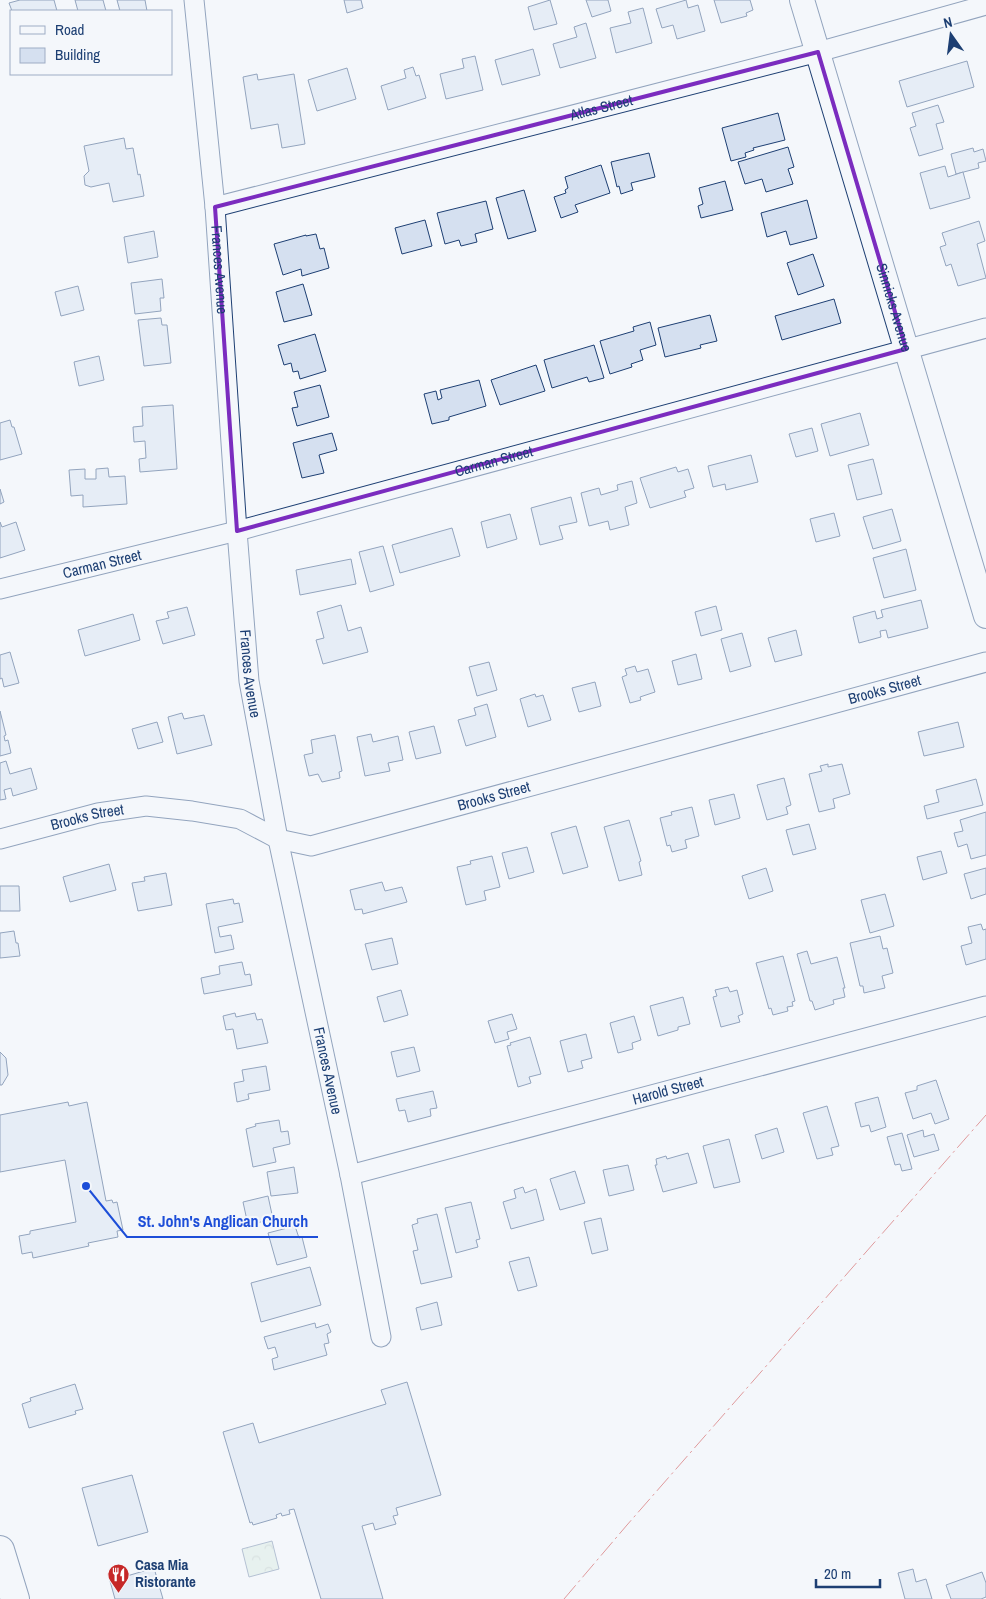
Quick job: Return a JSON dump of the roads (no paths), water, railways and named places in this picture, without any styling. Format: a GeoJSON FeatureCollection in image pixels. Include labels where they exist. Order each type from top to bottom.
{"type":"FeatureCollection","features":[{"type":"Feature","properties":{"kind":"main road"},"geometry":{"type":"LineString","coordinates":[[0,1550],[15,1599]]}},
{"type":"Feature","properties":{"kind":"street","name":"Frances Avenue"},"geometry":{"type":"LineString","coordinates":[[194,0],[215,207],[249,681],[278,839],[350,1176],[381,1337]]}},
{"type":"Feature","properties":{"kind":"street","name":"Sinnicks Avenue"},"geometry":{"type":"LineString","coordinates":[[802,0],[986,616]]}},
{"type":"Feature","properties":{"kind":"street","name":"Atlas Street"},"geometry":{"type":"LineString","coordinates":[[215,207],[818,52],[986,5]]}},
{"type":"Feature","properties":{"kind":"street","name":"Carman Street"},"geometry":{"type":"LineString","coordinates":[[0,589],[237,531],[986,328]]}},
{"type":"Feature","properties":{"kind":"street","name":"Brooks Street"},"geometry":{"type":"LineString","coordinates":[[0,839],[98,813],[146,806],[240,819],[278,839],[311,846],[986,662]]}},
{"type":"Feature","properties":{"kind":"street","name":"Harold Street"},"geometry":{"type":"LineString","coordinates":[[350,1176],[986,1006]]}},
{"type":"Feature","properties":{"kind":"place","name":"St. John's Anglican Church"},"geometry":{"type":"Point","coordinates":[86,1186]}},
{"type":"Feature","properties":{"kind":"place","name":"Casa Mia Ristorante"},"geometry":{"type":"Point","coordinates":[119,1593]}}]}
